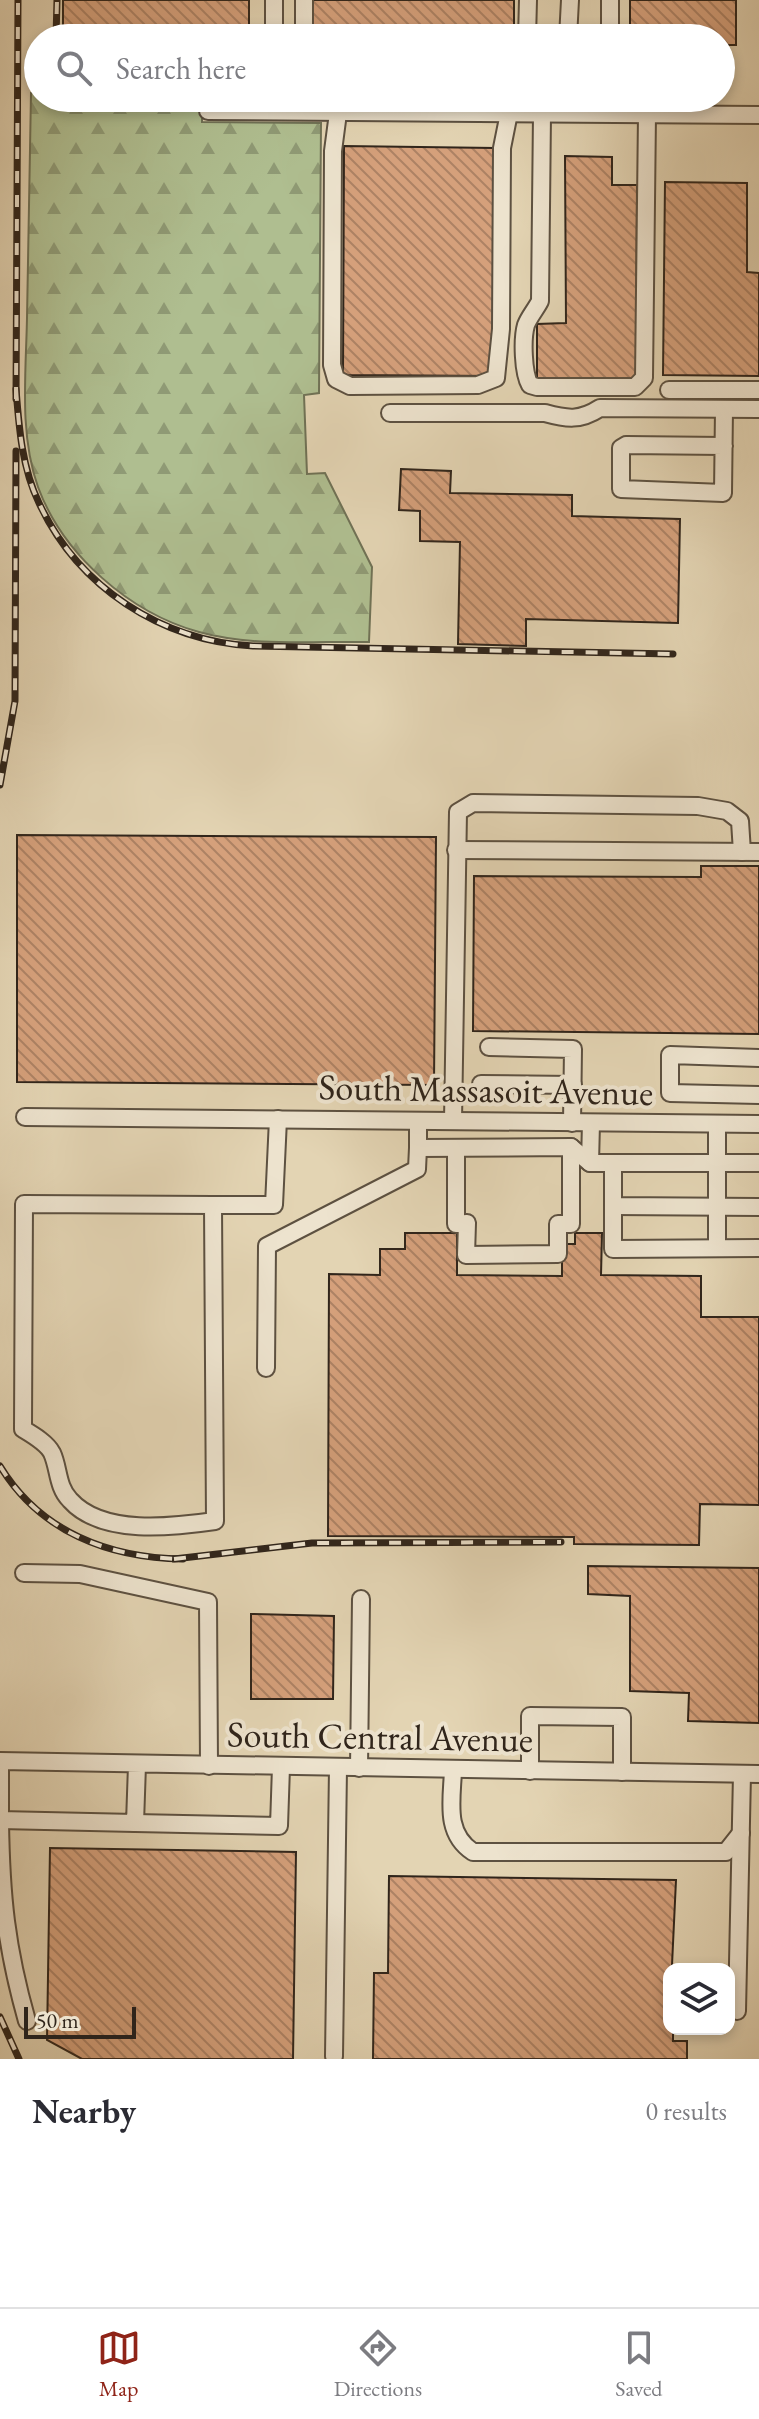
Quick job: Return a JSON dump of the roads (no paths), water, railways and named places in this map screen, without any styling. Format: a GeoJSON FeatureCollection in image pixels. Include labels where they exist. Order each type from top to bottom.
{"type":"FeatureCollection","features":[{"type":"Feature","properties":{"kind":"street"},"geometry":{"type":"LineString","coordinates":[[274,0],[274,24]]}},
{"type":"Feature","properties":{"kind":"street"},"geometry":{"type":"LineString","coordinates":[[304,0],[304,24]]}},
{"type":"Feature","properties":{"kind":"street"},"geometry":{"type":"LineString","coordinates":[[527,24],[528,0]]}},
{"type":"Feature","properties":{"kind":"street"},"geometry":{"type":"LineString","coordinates":[[569,24],[570,0]]}},
{"type":"Feature","properties":{"kind":"street"},"geometry":{"type":"LineString","coordinates":[[610,0],[610,24]]}},
{"type":"Feature","properties":{"kind":"street"},"geometry":{"type":"LineString","coordinates":[[334,112],[514,112]]}},
{"type":"Feature","properties":{"kind":"street"},"geometry":{"type":"LineString","coordinates":[[532,112],[540,301],[526,325],[525,339],[527,379],[530,385],[537,387],[635,387],[644,378],[647,114]]}},
{"type":"Feature","properties":{"kind":"street"},"geometry":{"type":"LineString","coordinates":[[638,112],[759,115]]}},
{"type":"Feature","properties":{"kind":"street"},"geometry":{"type":"LineString","coordinates":[[338,113],[333,151],[332,365],[336,379],[350,386],[478,385],[496,378],[501,329],[502,148],[509,113]]}},
{"type":"Feature","properties":{"kind":"street"},"geometry":{"type":"LineString","coordinates":[[669,390],[759,390]]}},
{"type":"Feature","properties":{"kind":"street"},"geometry":{"type":"LineString","coordinates":[[390,413],[545,413],[569,420],[586,417],[600,408],[759,409]]}},
{"type":"Feature","properties":{"kind":"street"},"geometry":{"type":"LineString","coordinates":[[724,409],[724,446],[723,493],[621,489],[621,448],[626,445],[724,446]]}},
{"type":"Feature","properties":{"kind":"street"},"geometry":{"type":"LineString","coordinates":[[453,1121],[456,850],[458,812],[473,803],[698,806],[727,811],[740,821],[751,852],[456,850]]}},
{"type":"Feature","properties":{"kind":"street"},"geometry":{"type":"LineString","coordinates":[[489,1047],[573,1049],[572,1123]]}},
{"type":"Feature","properties":{"kind":"street"},"geometry":{"type":"LineString","coordinates":[[670,1123],[670,1055],[759,1058]]}},
{"type":"Feature","properties":{"kind":"street"},"geometry":{"type":"LineString","coordinates":[[481,1084],[573,1085]]}},
{"type":"Feature","properties":{"kind":"street"},"geometry":{"type":"LineString","coordinates":[[670,1093],[759,1095]]}},
{"type":"Feature","properties":{"kind":"street","name":"South Massasoit Avenue"},"geometry":{"type":"LineString","coordinates":[[25,1117],[759,1124]]}},
{"type":"Feature","properties":{"kind":"street"},"geometry":{"type":"LineString","coordinates":[[213,1205],[215,1521],[187,1525],[106,1521],[70,1500],[59,1481],[51,1452],[23,1429],[24,1204],[274,1205],[278,1119]]}},
{"type":"Feature","properties":{"kind":"street"},"geometry":{"type":"LineString","coordinates":[[266,1368],[267,1246],[417,1169],[418,1121]]}},
{"type":"Feature","properties":{"kind":"street"},"geometry":{"type":"LineString","coordinates":[[590,1163],[591,1123]]}},
{"type":"Feature","properties":{"kind":"street"},"geometry":{"type":"LineString","coordinates":[[717,1124],[717,1248]]}},
{"type":"Feature","properties":{"kind":"street"},"geometry":{"type":"LineString","coordinates":[[418,1148],[571,1147],[590,1163],[759,1163]]}},
{"type":"Feature","properties":{"kind":"street"},"geometry":{"type":"LineString","coordinates":[[456,1149],[456,1224],[467,1223],[466,1255],[533,1255],[558,1254],[558,1224],[571,1224],[571,1147]]}},
{"type":"Feature","properties":{"kind":"street"},"geometry":{"type":"LineString","coordinates":[[613,1163],[613,1249],[759,1248]]}},
{"type":"Feature","properties":{"kind":"street"},"geometry":{"type":"LineString","coordinates":[[613,1206],[759,1207]]}},
{"type":"Feature","properties":{"kind":"street"},"geometry":{"type":"LineString","coordinates":[[24,1573],[80,1574],[208,1602],[209,1766]]}},
{"type":"Feature","properties":{"kind":"street"},"geometry":{"type":"LineString","coordinates":[[359,1768],[361,1599]]}},
{"type":"Feature","properties":{"kind":"street"},"geometry":{"type":"LineString","coordinates":[[530,1771],[530,1716],[622,1717],[622,1772]]}},
{"type":"Feature","properties":{"kind":"street"},"geometry":{"type":"LineString","coordinates":[[0,1761],[1,1883],[8,1954],[27,2021]]}},
{"type":"Feature","properties":{"kind":"street","name":"South Central Avenue"},"geometry":{"type":"LineString","coordinates":[[0,1761],[750,1774]]}},
{"type":"Feature","properties":{"kind":"street"},"geometry":{"type":"LineString","coordinates":[[135,1823],[137,1765]]}},
{"type":"Feature","properties":{"kind":"street"},"geometry":{"type":"LineString","coordinates":[[0,1820],[279,1826],[281,1767]]}},
{"type":"Feature","properties":{"kind":"street"},"geometry":{"type":"LineString","coordinates":[[334,2056],[338,1768]]}},
{"type":"Feature","properties":{"kind":"street"},"geometry":{"type":"LineString","coordinates":[[453,1770],[452,1826],[455,1836],[473,1852],[726,1852],[741,1833]]}},
{"type":"Feature","properties":{"kind":"street"},"geometry":{"type":"LineString","coordinates":[[737,2011],[741,1833],[750,1774]]}},
{"type":"Feature","properties":{"kind":"railway"},"geometry":{"type":"LineString","coordinates":[[16,399],[18,0]]}},
{"type":"Feature","properties":{"kind":"railway"},"geometry":{"type":"LineString","coordinates":[[56,24],[57,0]]}},
{"type":"Feature","properties":{"kind":"railway"},"geometry":{"type":"LineString","coordinates":[[16,389],[25,462],[33,490],[56,533],[76,560],[100,584],[155,621],[219,642],[253,646],[673,654]]}},
{"type":"Feature","properties":{"kind":"railway"},"geometry":{"type":"LineString","coordinates":[[0,785],[15,701],[16,451]]}},
{"type":"Feature","properties":{"kind":"railway"},"geometry":{"type":"LineString","coordinates":[[0,1466],[16,1489],[35,1508],[79,1537],[129,1553],[183,1559]]}},
{"type":"Feature","properties":{"kind":"railway"},"geometry":{"type":"LineString","coordinates":[[174,1559],[312,1543],[561,1542]]}},
{"type":"Feature","properties":{"kind":"railway"},"geometry":{"type":"LineString","coordinates":[[0,2017],[19,2059]]}}]}
